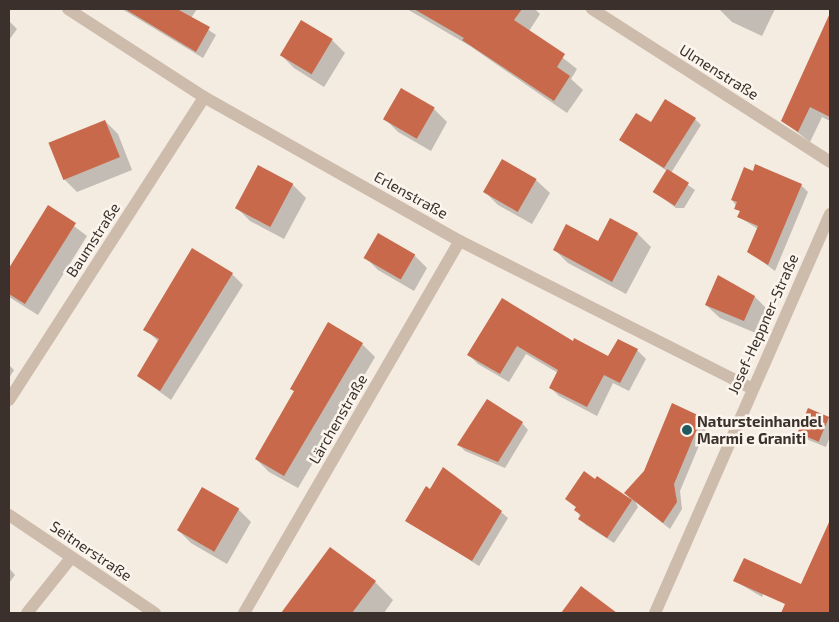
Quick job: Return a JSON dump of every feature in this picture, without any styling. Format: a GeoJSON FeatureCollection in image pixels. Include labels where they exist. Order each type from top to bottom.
{"type":"FeatureCollection","features":[{"type":"Feature","properties":{"kind":"street","name":"Erlenstraße"},"geometry":{"type":"LineString","coordinates":[[68,9],[204,97],[460,241],[751,388]]}},
{"type":"Feature","properties":{"kind":"street","name":"Ulmenstraße"},"geometry":{"type":"LineString","coordinates":[[592,9],[830,162]]}},
{"type":"Feature","properties":{"kind":"street","name":"Baumstraße"},"geometry":{"type":"LineString","coordinates":[[9,400],[204,97]]}},
{"type":"Feature","properties":{"kind":"street","name":"Josef-Heppner-Straße"},"geometry":{"type":"LineString","coordinates":[[655,613],[751,388],[830,214]]}},
{"type":"Feature","properties":{"kind":"street","name":"Lärchenstraße"},"geometry":{"type":"LineString","coordinates":[[244,613],[460,241]]}},
{"type":"Feature","properties":{"kind":"street","name":"Seitnerstraße"},"geometry":{"type":"LineString","coordinates":[[9,515],[154,613]]}},
{"type":"Feature","properties":{"kind":"street"},"geometry":{"type":"LineString","coordinates":[[27,613],[71,558]]}},
{"type":"Feature","properties":{"kind":"building"},"geometry":{"type":"Polygon","coordinates":[[[125,9],[177,9],[210,27],[196,52],[125,9]]]}},
{"type":"Feature","properties":{"kind":"building"},"geometry":{"type":"Polygon","coordinates":[[[414,9],[522,9],[514,20],[565,54],[557,67],[570,76],[554,101],[462,40],[464,38],[414,9]]]}},
{"type":"Feature","properties":{"kind":"building"},"geometry":{"type":"Polygon","coordinates":[[[830,13],[830,117],[810,107],[798,132],[781,121],[830,13]]]}},
{"type":"Feature","properties":{"kind":"building"},"geometry":{"type":"Polygon","coordinates":[[[301,20],[333,39],[312,74],[280,55],[301,20]]]}},
{"type":"Feature","properties":{"kind":"building"},"geometry":{"type":"Polygon","coordinates":[[[401,88],[435,108],[417,139],[383,119],[401,88]]]}},
{"type":"Feature","properties":{"kind":"building"},"geometry":{"type":"Polygon","coordinates":[[[665,99],[696,118],[664,168],[619,140],[636,113],[651,122],[665,99]]]}},
{"type":"Feature","properties":{"kind":"building"},"geometry":{"type":"Polygon","coordinates":[[[105,120],[120,157],[63,180],[48,143],[105,120]]]}},
{"type":"Feature","properties":{"kind":"building"},"geometry":{"type":"Polygon","coordinates":[[[502,159],[537,179],[518,212],[483,192],[502,159]]]}},
{"type":"Feature","properties":{"kind":"building"},"geometry":{"type":"Polygon","coordinates":[[[755,164],[802,184],[768,265],[747,252],[758,226],[737,217],[740,211],[734,209],[737,202],[731,200],[744,167],[753,171],[755,164]]]}},
{"type":"Feature","properties":{"kind":"building"},"geometry":{"type":"Polygon","coordinates":[[[258,165],[293,184],[270,227],[235,208],[258,165]]]}},
{"type":"Feature","properties":{"kind":"building"},"geometry":{"type":"Polygon","coordinates":[[[667,169],[689,183],[675,206],[653,192],[667,169]]]}},
{"type":"Feature","properties":{"kind":"building"},"geometry":{"type":"Polygon","coordinates":[[[48,205],[76,223],[25,304],[9,294],[9,268],[48,205]]]}},
{"type":"Feature","properties":{"kind":"building"},"geometry":{"type":"Polygon","coordinates":[[[610,218],[638,233],[612,282],[553,250],[566,224],[598,241],[610,218]]]}},
{"type":"Feature","properties":{"kind":"building"},"geometry":{"type":"Polygon","coordinates":[[[378,233],[415,255],[401,280],[364,258],[378,233]]]}},
{"type":"Feature","properties":{"kind":"building"},"geometry":{"type":"Polygon","coordinates":[[[192,248],[233,273],[160,391],[137,376],[159,339],[143,330],[192,248]]]}},
{"type":"Feature","properties":{"kind":"building"},"geometry":{"type":"Polygon","coordinates":[[[718,275],[755,296],[744,321],[705,305],[718,275]]]}},
{"type":"Feature","properties":{"kind":"building"},"geometry":{"type":"Polygon","coordinates":[[[502,298],[573,341],[574,338],[608,356],[618,339],[638,349],[620,383],[604,375],[587,407],[549,388],[558,370],[517,346],[500,374],[467,355],[502,298]]]}},
{"type":"Feature","properties":{"kind":"building"},"geometry":{"type":"Polygon","coordinates":[[[328,322],[363,343],[284,476],[255,459],[294,391],[290,389],[328,322]]]}},
{"type":"Feature","properties":{"kind":"building"},"geometry":{"type":"Polygon","coordinates":[[[487,399],[523,422],[498,462],[457,445],[487,399]]]}},
{"type":"Feature","properties":{"kind":"building"},"geometry":{"type":"Polygon","coordinates":[[[672,403],[702,417],[674,484],[677,502],[663,523],[624,493],[644,471],[672,403]]]}},
{"type":"Feature","properties":{"kind":"building"},"geometry":{"type":"Polygon","coordinates":[[[808,408],[829,417],[819,442],[797,433],[808,408]]]}},
{"type":"Feature","properties":{"kind":"building"},"geometry":{"type":"Polygon","coordinates":[[[443,467],[502,511],[472,561],[405,521],[426,486],[430,489],[443,467]]]}},
{"type":"Feature","properties":{"kind":"building"},"geometry":{"type":"Polygon","coordinates":[[[584,471],[595,479],[597,476],[632,500],[607,538],[578,519],[581,515],[574,510],[576,507],[565,499],[584,471]]]}},
{"type":"Feature","properties":{"kind":"building"},"geometry":{"type":"Polygon","coordinates":[[[202,487],[239,508],[214,552],[177,530],[202,487]]]}},
{"type":"Feature","properties":{"kind":"building"},"geometry":{"type":"Polygon","coordinates":[[[830,520],[830,613],[781,613],[785,604],[733,581],[744,558],[801,584],[830,520]]]}},
{"type":"Feature","properties":{"kind":"building"},"geometry":{"type":"Polygon","coordinates":[[[330,547],[376,581],[352,613],[281,613],[330,547]]]}},
{"type":"Feature","properties":{"kind":"building"},"geometry":{"type":"Polygon","coordinates":[[[581,586],[617,613],[561,613],[581,586]]]}},
{"type":"Feature","properties":{"kind":"place","name":"Natursteinhandel Marmi e Graniti"},"geometry":{"type":"Point","coordinates":[687,430]}}]}
